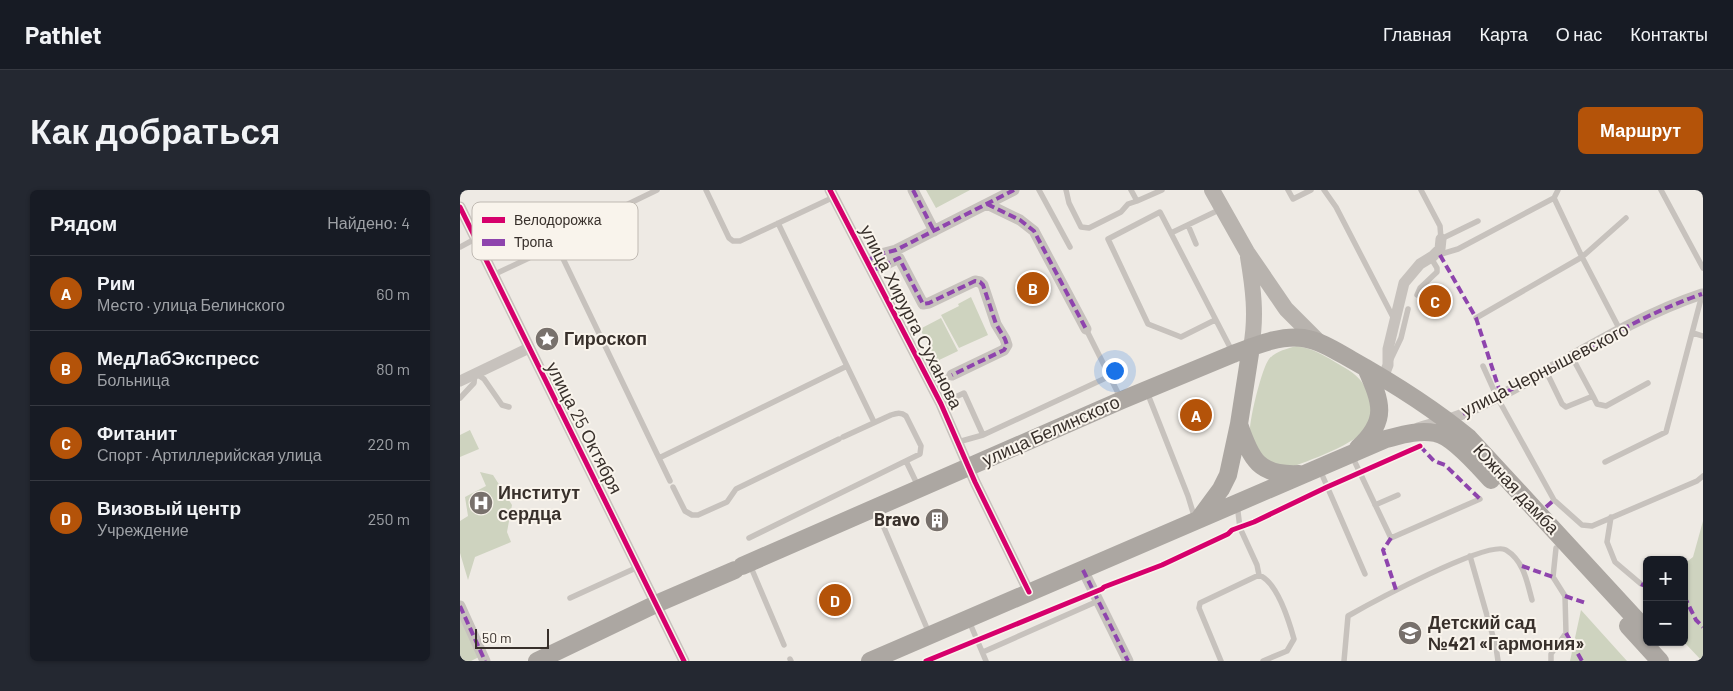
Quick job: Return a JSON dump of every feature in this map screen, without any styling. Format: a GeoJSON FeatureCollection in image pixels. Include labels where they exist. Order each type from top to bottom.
{"type":"FeatureCollection","features":[{"type":"Feature","properties":{"kind":"main road"},"geometry":{"type":"LineString","coordinates":[[1212,190],[1248,252],[1286,310],[1318,341],[1366,368],[1378,395],[1380,416],[1370,437],[1351,454]]}},
{"type":"Feature","properties":{"kind":"main road"},"geometry":{"type":"LineString","coordinates":[[1197,520],[1221,489],[1228,475],[1239,424],[1255,329],[1248,252]]}},
{"type":"Feature","properties":{"kind":"main road"},"geometry":{"type":"LineString","coordinates":[[1252,347],[1285,338],[1302,338],[1318,341]]}},
{"type":"Feature","properties":{"kind":"main road","name":"улица Белинского"},"geometry":{"type":"LineString","coordinates":[[538,661],[656,604],[742,566],[1122,400],[1252,347]]}},
{"type":"Feature","properties":{"kind":"main road","name":"Южная дамба"},"geometry":{"type":"LineString","coordinates":[[1366,368],[1386,372],[1469,438],[1643,627]]}},
{"type":"Feature","properties":{"kind":"main road"},"geometry":{"type":"LineString","coordinates":[[1239,424],[1246,446],[1253,458],[1266,469],[1281,475],[1312,471]]}},
{"type":"Feature","properties":{"kind":"main road","name":"улица Чернышевского"},"geometry":{"type":"LineString","coordinates":[[872,661],[1386,439],[1414,432],[1437,433],[1460,447]]}},
{"type":"Feature","properties":{"kind":"main road","name":"Южная дамба"},"geometry":{"type":"LineString","coordinates":[[1460,447],[1660,661]]}},
{"type":"Feature","properties":{"kind":"main road"},"geometry":{"type":"LineString","coordinates":[[1661,646],[1674,661]]}},
{"type":"Feature","properties":{"kind":"street"},"geometry":{"type":"LineString","coordinates":[[913,190],[934,231]]}},
{"type":"Feature","properties":{"kind":"street"},"geometry":{"type":"LineString","coordinates":[[870,266],[877,255],[896,250],[1014,190]]}},
{"type":"Feature","properties":{"kind":"street","name":"улица Хирурга Суханова"},"geometry":{"type":"LineString","coordinates":[[832,194],[941,404],[968,467],[1029,592]]}},
{"type":"Feature","properties":{"kind":"street"},"geometry":{"type":"LineString","coordinates":[[987,204],[1020,220],[1034,231],[1086,329]]}},
{"type":"Feature","properties":{"kind":"street","name":"улица 25 Октября"},"geometry":{"type":"LineString","coordinates":[[460,207],[472,233]]}},
{"type":"Feature","properties":{"kind":"street"},"geometry":{"type":"LineString","coordinates":[[1386,372],[1388,349],[1404,283],[1420,264],[1432,257],[1440,249],[1441,239]]}},
{"type":"Feature","properties":{"kind":"street"},"geometry":{"type":"LineString","coordinates":[[870,266],[899,258],[923,304],[929,303],[975,281],[983,284],[996,324],[1006,339],[1007,345],[1004,350],[952,375]]}},
{"type":"Feature","properties":{"kind":"street","name":"улица 25 Октября"},"geometry":{"type":"LineString","coordinates":[[486,260],[684,661]]}},
{"type":"Feature","properties":{"kind":"street","name":"улица Чернышевского"},"geometry":{"type":"LineString","coordinates":[[1386,439],[1463,414],[1498,397],[1620,330],[1703,292]]}},
{"type":"Feature","properties":{"kind":"street"},"geometry":{"type":"LineString","coordinates":[[460,381],[529,348]]}},
{"type":"Feature","properties":{"kind":"street"},"geometry":{"type":"LineString","coordinates":[[1083,570],[1127,661]]}},
{"type":"Feature","properties":{"kind":"street"},"geometry":{"type":"LineString","coordinates":[[460,606],[485,661]]}},
{"type":"Feature","properties":{"kind":"lane"},"geometry":{"type":"LineString","coordinates":[[633,202],[658,190]]}},
{"type":"Feature","properties":{"kind":"lane"},"geometry":{"type":"LineString","coordinates":[[706,190],[729,238],[733,241],[740,241],[778,223],[832,194]]}},
{"type":"Feature","properties":{"kind":"lane"},"geometry":{"type":"LineString","coordinates":[[1039,190],[1070,247]]}},
{"type":"Feature","properties":{"kind":"lane"},"geometry":{"type":"LineString","coordinates":[[1066,190],[1069,203],[1081,228],[1089,228],[1120,212],[1128,204],[1162,190]]}},
{"type":"Feature","properties":{"kind":"lane"},"geometry":{"type":"LineString","coordinates":[[1132,190],[1132,194],[1137,201]]}},
{"type":"Feature","properties":{"kind":"lane"},"geometry":{"type":"LineString","coordinates":[[1288,190],[1293,199],[1311,190]]}},
{"type":"Feature","properties":{"kind":"lane"},"geometry":{"type":"LineString","coordinates":[[1324,190],[1336,207],[1395,321]]}},
{"type":"Feature","properties":{"kind":"lane"},"geometry":{"type":"LineString","coordinates":[[1421,190],[1440,226],[1441,239],[1478,221]]}},
{"type":"Feature","properties":{"kind":"lane"},"geometry":{"type":"LineString","coordinates":[[1417,295],[1420,288],[1437,272],[1432,257],[1458,249],[1554,198],[1558,190]]}},
{"type":"Feature","properties":{"kind":"lane"},"geometry":{"type":"LineString","coordinates":[[1661,190],[1703,268]]}},
{"type":"Feature","properties":{"kind":"lane"},"geometry":{"type":"LineString","coordinates":[[1554,198],[1620,330]]}},
{"type":"Feature","properties":{"kind":"lane"},"geometry":{"type":"LineString","coordinates":[[1171,233],[1223,208]]}},
{"type":"Feature","properties":{"kind":"lane"},"geometry":{"type":"LineString","coordinates":[[1215,320],[1181,337],[1148,324],[1108,239],[1160,212],[1233,354]]}},
{"type":"Feature","properties":{"kind":"lane"},"geometry":{"type":"LineString","coordinates":[[1476,318],[1582,257],[1626,218]]}},
{"type":"Feature","properties":{"kind":"lane"},"geometry":{"type":"LineString","coordinates":[[778,223],[874,422]]}},
{"type":"Feature","properties":{"kind":"lane"},"geometry":{"type":"LineString","coordinates":[[1188,225],[1196,244]]}},
{"type":"Feature","properties":{"kind":"lane"},"geometry":{"type":"LineString","coordinates":[[460,247],[472,241]]}},
{"type":"Feature","properties":{"kind":"lane"},"geometry":{"type":"LineString","coordinates":[[494,275],[525,260]]}},
{"type":"Feature","properties":{"kind":"lane"},"geometry":{"type":"LineString","coordinates":[[564,260],[670,481]]}},
{"type":"Feature","properties":{"kind":"lane"},"geometry":{"type":"LineString","coordinates":[[1605,462],[1666,432],[1703,292]]}},
{"type":"Feature","properties":{"kind":"lane"},"geometry":{"type":"LineString","coordinates":[[1386,372],[1401,338],[1408,310]]}},
{"type":"Feature","properties":{"kind":"lane"},"geometry":{"type":"LineString","coordinates":[[1086,329],[1122,400]]}},
{"type":"Feature","properties":{"kind":"lane"},"geometry":{"type":"LineString","coordinates":[[1693,333],[1703,336]]}},
{"type":"Feature","properties":{"kind":"lane"},"geometry":{"type":"LineString","coordinates":[[1572,357],[1597,404],[1606,406],[1648,382]]}},
{"type":"Feature","properties":{"kind":"lane"},"geometry":{"type":"LineString","coordinates":[[659,458],[848,366]]}},
{"type":"Feature","properties":{"kind":"lane"},"geometry":{"type":"LineString","coordinates":[[1483,366],[1554,500],[1582,525],[1592,526],[1697,481],[1703,476]]}},
{"type":"Feature","properties":{"kind":"lane"},"geometry":{"type":"LineString","coordinates":[[1546,371],[1562,404],[1566,407],[1593,396]]}},
{"type":"Feature","properties":{"kind":"lane"},"geometry":{"type":"LineString","coordinates":[[460,398],[474,383],[475,373],[484,379],[502,405],[509,407]]}},
{"type":"Feature","properties":{"kind":"lane"},"geometry":{"type":"LineString","coordinates":[[931,385],[952,375]]}},
{"type":"Feature","properties":{"kind":"lane"},"geometry":{"type":"LineString","coordinates":[[958,442],[983,435],[1110,376]]}},
{"type":"Feature","properties":{"kind":"lane"},"geometry":{"type":"LineString","coordinates":[[1146,390],[1197,520]]}},
{"type":"Feature","properties":{"kind":"lane"},"geometry":{"type":"LineString","coordinates":[[941,404],[964,393],[983,435]]}},
{"type":"Feature","properties":{"kind":"lane"},"geometry":{"type":"LineString","coordinates":[[673,487],[685,511],[692,516],[698,516],[727,502],[736,489],[874,422],[897,412],[906,416],[921,446],[920,454],[749,538]]}},
{"type":"Feature","properties":{"kind":"lane"},"geometry":{"type":"LineString","coordinates":[[1351,454],[1391,538],[1480,499]]}},
{"type":"Feature","properties":{"kind":"lane"},"geometry":{"type":"LineString","coordinates":[[906,461],[919,489]]}},
{"type":"Feature","properties":{"kind":"lane"},"geometry":{"type":"LineString","coordinates":[[1312,471],[1365,574]]}},
{"type":"Feature","properties":{"kind":"lane"},"geometry":{"type":"LineString","coordinates":[[1375,505],[1398,495]]}},
{"type":"Feature","properties":{"kind":"lane"},"geometry":{"type":"LineString","coordinates":[[1237,504],[1240,528],[1257,565],[1259,575]]}},
{"type":"Feature","properties":{"kind":"lane"},"geometry":{"type":"LineString","coordinates":[[876,508],[930,635]]}},
{"type":"Feature","properties":{"kind":"lane"},"geometry":{"type":"LineString","coordinates":[[1611,517],[1607,542],[1615,562],[1641,584]]}},
{"type":"Feature","properties":{"kind":"lane"},"geometry":{"type":"LineString","coordinates":[[1344,661],[1348,616],[1396,590],[1482,551],[1502,548],[1506,550],[1522,566],[1532,600]]}},
{"type":"Feature","properties":{"kind":"lane"},"geometry":{"type":"LineString","coordinates":[[1551,661],[1551,654],[1566,633],[1565,596],[1553,577],[1556,548]]}},
{"type":"Feature","properties":{"kind":"lane"},"geometry":{"type":"LineString","coordinates":[[1470,556],[1496,647],[1498,661]]}},
{"type":"Feature","properties":{"kind":"lane"},"geometry":{"type":"LineString","coordinates":[[742,566],[784,646]]}},
{"type":"Feature","properties":{"kind":"lane"},"geometry":{"type":"LineString","coordinates":[[570,598],[638,567]]}},
{"type":"Feature","properties":{"kind":"lane"},"geometry":{"type":"LineString","coordinates":[[1221,661],[1199,608],[1200,603],[1259,575]]}},
{"type":"Feature","properties":{"kind":"lane"},"geometry":{"type":"LineString","coordinates":[[1259,575],[1264,577],[1274,589],[1294,639],[1287,651],[1263,661]]}},
{"type":"Feature","properties":{"kind":"lane"},"geometry":{"type":"LineString","coordinates":[[983,652],[1098,601]]}},
{"type":"Feature","properties":{"kind":"lane"},"geometry":{"type":"LineString","coordinates":[[968,619],[986,661]]}},
{"type":"Feature","properties":{"kind":"green space"},"geometry":{"type":"Polygon","coordinates":[[[926,190],[970,190],[936,208],[926,190]]]}},
{"type":"Feature","properties":{"kind":"green space"},"geometry":{"type":"Polygon","coordinates":[[[971,297],[988,335],[959,348],[941,315],[959,306],[958,304],[971,297]]]}},
{"type":"Feature","properties":{"kind":"green space"},"geometry":{"type":"Polygon","coordinates":[[[941,318],[958,351],[937,361],[920,329],[941,318]]]}},
{"type":"Feature","properties":{"kind":"green space"},"geometry":{"type":"Polygon","coordinates":[[[1296,346],[1321,354],[1348,369],[1365,386],[1371,403],[1372,413],[1368,426],[1354,439],[1331,451],[1287,469],[1271,462],[1260,454],[1250,430],[1257,393],[1266,364],[1275,354],[1296,346]]]}},
{"type":"Feature","properties":{"kind":"green space"},"geometry":{"type":"Polygon","coordinates":[[[470,430],[479,449],[460,457],[460,435],[470,430]]]}},
{"type":"Feature","properties":{"kind":"green space"},"geometry":{"type":"Polygon","coordinates":[[[480,472],[493,475],[512,505],[507,532],[511,542],[475,557],[468,580],[460,553],[460,521],[468,516],[465,497],[486,486],[480,472]]]}},
{"type":"Feature","properties":{"kind":"green space"},"geometry":{"type":"Polygon","coordinates":[[[1703,521],[1703,661],[1688,646],[1688,561],[1693,557],[1703,521]]]}},
{"type":"Feature","properties":{"kind":"green space"},"geometry":{"type":"Polygon","coordinates":[[[1581,610],[1627,661],[1570,661],[1581,610]]]}},
{"type":"Feature","properties":{"kind":"green space"},"geometry":{"type":"Polygon","coordinates":[[[460,614],[481,656],[471,661],[460,661],[460,614]]]}},
{"type":"Feature","properties":{"kind":"marked path"},"geometry":{"type":"LineString","coordinates":[[913,190],[934,231]]}},
{"type":"Feature","properties":{"kind":"marked path"},"geometry":{"type":"LineString","coordinates":[[867,261],[877,255],[896,250],[1014,190]]}},
{"type":"Feature","properties":{"kind":"marked path"},"geometry":{"type":"LineString","coordinates":[[987,204],[1020,220],[1034,231],[1086,329]]}},
{"type":"Feature","properties":{"kind":"marked path"},"geometry":{"type":"LineString","coordinates":[[1440,255],[1476,318],[1501,395]]}},
{"type":"Feature","properties":{"kind":"marked path"},"geometry":{"type":"LineString","coordinates":[[872,271],[899,258],[923,304],[929,303],[975,281],[983,285],[996,324],[1007,345],[1004,350],[952,375]]}},
{"type":"Feature","properties":{"kind":"marked path"},"geometry":{"type":"LineString","coordinates":[[1463,414],[1600,341],[1667,308],[1702,294]]}},
{"type":"Feature","properties":{"kind":"marked path"},"geometry":{"type":"LineString","coordinates":[[1420,446],[1434,461],[1445,465],[1480,499]]}},
{"type":"Feature","properties":{"kind":"marked path"},"geometry":{"type":"LineString","coordinates":[[1546,507],[1554,500]]}},
{"type":"Feature","properties":{"kind":"marked path"},"geometry":{"type":"LineString","coordinates":[[1391,538],[1383,550],[1396,590]]}},
{"type":"Feature","properties":{"kind":"marked path"},"geometry":{"type":"LineString","coordinates":[[1522,566],[1553,577]]}},
{"type":"Feature","properties":{"kind":"marked path"},"geometry":{"type":"LineString","coordinates":[[1083,570],[1128,661]]}},
{"type":"Feature","properties":{"kind":"marked path"},"geometry":{"type":"LineString","coordinates":[[1565,596],[1586,603]]}},
{"type":"Feature","properties":{"kind":"marked path"},"geometry":{"type":"LineString","coordinates":[[1686,601],[1696,620],[1703,627]]}},
{"type":"Feature","properties":{"kind":"marked path"},"geometry":{"type":"LineString","coordinates":[[460,606],[485,661]]}},
{"type":"Feature","properties":{"kind":"marked path"},"geometry":{"type":"LineString","coordinates":[[1566,633],[1582,661]]}},
{"type":"Feature","properties":{"kind":"cycle path"},"geometry":{"type":"LineString","coordinates":[[830,190],[941,404],[975,482],[1029,592]]}},
{"type":"Feature","properties":{"kind":"cycle path"},"geometry":{"type":"LineString","coordinates":[[460,207],[472,231]]}},
{"type":"Feature","properties":{"kind":"cycle path"},"geometry":{"type":"LineString","coordinates":[[486,260],[684,661]]}},
{"type":"Feature","properties":{"kind":"cycle path"},"geometry":{"type":"LineString","coordinates":[[926,661],[1162,565],[1228,534],[1232,530],[1254,522],[1420,446]]}},
{"type":"Feature","properties":{"kind":"place","name":"МедЛабЭкспресс"},"geometry":{"type":"Point","coordinates":[1033,288]}},
{"type":"Feature","properties":{"kind":"place","name":"Фитанит"},"geometry":{"type":"Point","coordinates":[1435,301]}},
{"type":"Feature","properties":{"kind":"place","name":"Гироскоп"},"geometry":{"type":"Point","coordinates":[547,339]}},
{"type":"Feature","properties":{"kind":"place","name":"Рим"},"geometry":{"type":"Point","coordinates":[1196,415]}},
{"type":"Feature","properties":{"kind":"place","name":"Институт сердца"},"geometry":{"type":"Point","coordinates":[481,503]}},
{"type":"Feature","properties":{"kind":"place","name":"Bravo"},"geometry":{"type":"Point","coordinates":[937,520]}},
{"type":"Feature","properties":{"kind":"place","name":"Визовый центр"},"geometry":{"type":"Point","coordinates":[835,600]}},
{"type":"Feature","properties":{"kind":"place","name":"Детский сад №421 «Гармония»"},"geometry":{"type":"Point","coordinates":[1410,633]}}]}
